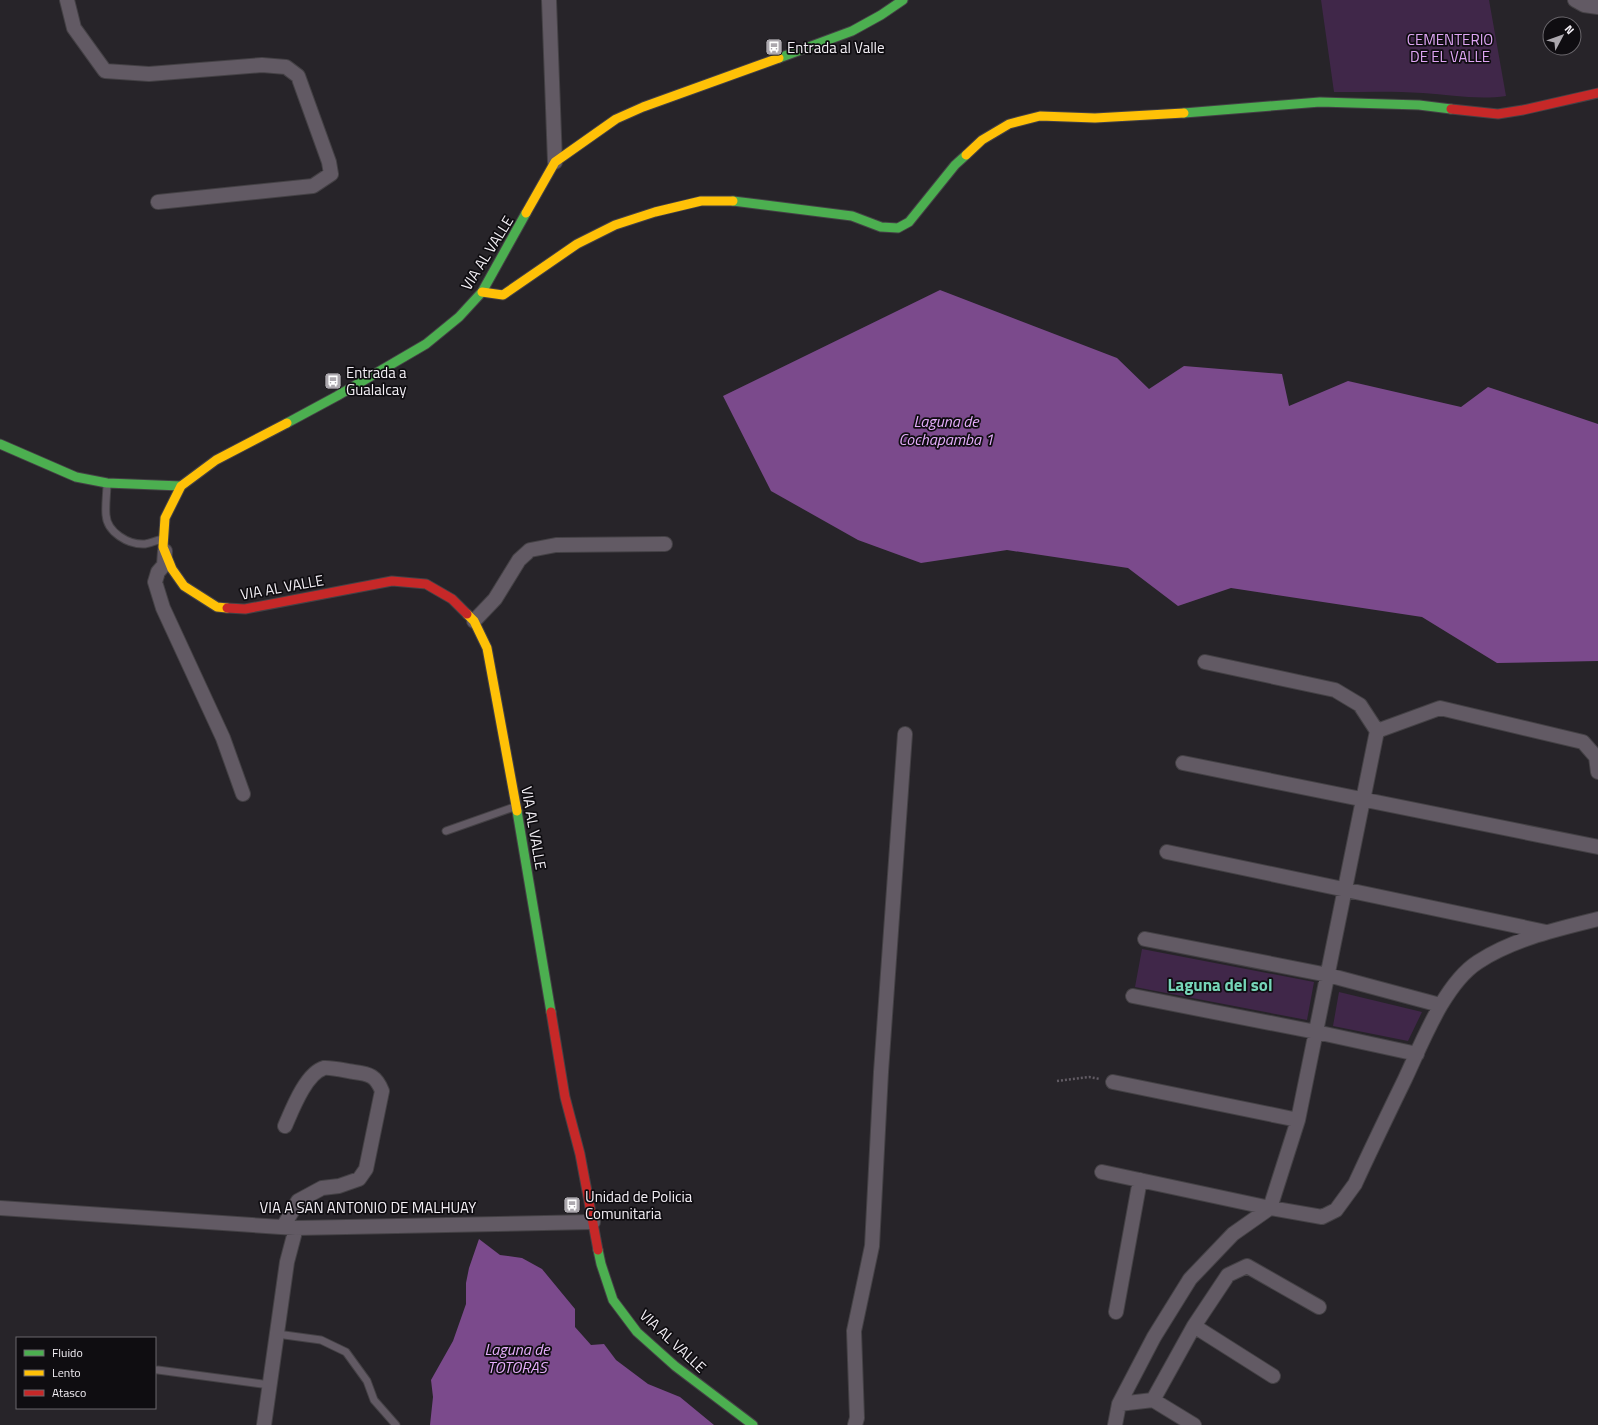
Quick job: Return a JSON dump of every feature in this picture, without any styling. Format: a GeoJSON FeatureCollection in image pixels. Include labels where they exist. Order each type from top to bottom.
{"type":"FeatureCollection","features":[{"type":"Feature","properties":{"kind":"main road","name":"VIA AL VALLE"},"geometry":{"type":"LineString","coordinates":[[752,1425],[675,1366],[637,1332],[613,1300],[601,1264],[580,1154],[565,1097],[516,806],[486,648],[474,621],[452,599],[426,584],[392,581],[244,609],[217,607],[184,586],[172,569],[164,544],[165,518],[181,486],[216,460],[337,396],[426,344],[459,317],[482,292],[555,162],[583,141],[616,119],[643,107],[852,31],[881,15],[903,0]]}},
{"type":"Feature","properties":{"kind":"main road"},"geometry":{"type":"LineString","coordinates":[[482,292],[503,295],[577,244],[615,225],[655,212],[701,201],[737,201],[852,216],[881,227],[898,228],[909,222],[955,164],[982,140],[1009,124],[1040,116],[1095,118],[1320,102],[1419,105],[1498,114],[1523,110],[1598,93]]}},
{"type":"Feature","properties":{"kind":"main road"},"geometry":{"type":"LineString","coordinates":[[0,444],[76,477],[108,483],[181,486]]}},
{"type":"Feature","properties":{"kind":"street"},"geometry":{"type":"LineString","coordinates":[[67,0],[74,28],[105,71],[149,74],[262,65],[286,67],[298,76],[329,162],[331,174],[313,186],[158,202]]}},
{"type":"Feature","properties":{"kind":"street"},"geometry":{"type":"LineString","coordinates":[[549,0],[555,162]]}},
{"type":"Feature","properties":{"kind":"street"},"geometry":{"type":"LineString","coordinates":[[1575,0],[1584,5],[1598,7]]}},
{"type":"Feature","properties":{"kind":"street"},"geometry":{"type":"LineString","coordinates":[[164,544],[164,565],[158,572],[155,582],[163,608],[223,738],[243,794]]}},
{"type":"Feature","properties":{"kind":"street"},"geometry":{"type":"LineString","coordinates":[[474,621],[495,599],[519,560],[530,550],[556,545],[665,544]]}},
{"type":"Feature","properties":{"kind":"street"},"geometry":{"type":"LineString","coordinates":[[1115,1425],[1119,1404],[1154,1337],[1190,1278],[1233,1234],[1270,1208],[1298,1120],[1377,731],[1360,706],[1335,690],[1205,662]]}},
{"type":"Feature","properties":{"kind":"street"},"geometry":{"type":"LineString","coordinates":[[1377,731],[1440,708],[1583,742],[1596,757],[1598,772]]}},
{"type":"Feature","properties":{"kind":"street"},"geometry":{"type":"LineString","coordinates":[[856,1425],[854,1331],[872,1246],[881,1072],[905,734]]}},
{"type":"Feature","properties":{"kind":"street"},"geometry":{"type":"LineString","coordinates":[[1183,763],[1598,847]]}},
{"type":"Feature","properties":{"kind":"street"},"geometry":{"type":"LineString","coordinates":[[1167,852],[1546,932]]}},
{"type":"Feature","properties":{"kind":"street"},"geometry":{"type":"LineString","coordinates":[[1102,1172],[1270,1208],[1322,1217],[1336,1210],[1355,1184],[1440,1005],[1463,975],[1478,962],[1515,944],[1546,932],[1598,919]]}},
{"type":"Feature","properties":{"kind":"street"},"geometry":{"type":"LineString","coordinates":[[1145,939],[1328,975],[1440,1005]]}},
{"type":"Feature","properties":{"kind":"street"},"geometry":{"type":"LineString","coordinates":[[1133,996],[1316,1032],[1417,1054]]}},
{"type":"Feature","properties":{"kind":"street"},"geometry":{"type":"LineString","coordinates":[[264,1425],[287,1262],[290,1228],[298,1201],[322,1188],[339,1186],[359,1179],[366,1169],[382,1091],[377,1080],[365,1073],[324,1068],[314,1074],[301,1091],[285,1126]]}},
{"type":"Feature","properties":{"kind":"street"},"geometry":{"type":"LineString","coordinates":[[1113,1082],[1298,1120]]}},
{"type":"Feature","properties":{"kind":"street"},"geometry":{"type":"LineString","coordinates":[[1116,1312],[1140,1180]]}},
{"type":"Feature","properties":{"kind":"street","name":"VIA A SAN ANTONIO DE MALHUAY"},"geometry":{"type":"LineString","coordinates":[[0,1208],[290,1228],[593,1222]]}},
{"type":"Feature","properties":{"kind":"street"},"geometry":{"type":"LineString","coordinates":[[1153,1400],[1194,1326],[1228,1275],[1247,1266],[1319,1307]]}},
{"type":"Feature","properties":{"kind":"street"},"geometry":{"type":"LineString","coordinates":[[1194,1326],[1273,1376]]}},
{"type":"Feature","properties":{"kind":"street"},"geometry":{"type":"LineString","coordinates":[[1119,1404],[1153,1400],[1194,1425]]}},
{"type":"Feature","properties":{"kind":"lane"},"geometry":{"type":"LineString","coordinates":[[108,483],[105,514],[107,523],[112,531],[124,538],[144,544],[164,544]]}},
{"type":"Feature","properties":{"kind":"lane"},"geometry":{"type":"LineString","coordinates":[[446,831],[516,806]]}},
{"type":"Feature","properties":{"kind":"lane"},"geometry":{"type":"LineString","coordinates":[[277,1334],[321,1340],[346,1352],[367,1381],[374,1400],[396,1425]]}},
{"type":"Feature","properties":{"kind":"lane"},"geometry":{"type":"LineString","coordinates":[[158,1370],[270,1385]]}},
{"type":"Feature","properties":{"kind":"path"},"geometry":{"type":"LineString","coordinates":[[1058,1081],[1089,1077],[1113,1082]]}},
{"type":"Feature","properties":{"kind":"green space","name":"CEMENTERIO DE EL VALLE"},"geometry":{"type":"Polygon","coordinates":[[[1321,0],[1489,0],[1506,96],[1475,97],[1412,92],[1334,92],[1321,0]]]}},
{"type":"Feature","properties":{"kind":"green space"},"geometry":{"type":"Polygon","coordinates":[[[1142,949],[1314,982],[1307,1020],[1135,987],[1142,949]]]}},
{"type":"Feature","properties":{"kind":"green space"},"geometry":{"type":"Polygon","coordinates":[[[1339,992],[1422,1012],[1408,1041],[1333,1026],[1339,992]]]}},
{"type":"Feature","properties":{"kind":"water","name":"Laguna de Cochapamba 1"},"geometry":{"type":"Polygon","coordinates":[[[940,290],[1117,358],[1149,389],[1184,366],[1282,374],[1289,406],[1348,381],[1461,407],[1488,387],[1598,424],[1598,661],[1497,663],[1422,617],[1231,588],[1178,606],[1128,568],[1007,550],[921,563],[858,540],[771,491],[723,396],[940,290]]]}},
{"type":"Feature","properties":{"kind":"water","name":"Laguna de TOTORAS"},"geometry":{"type":"Polygon","coordinates":[[[479,1239],[500,1255],[522,1258],[542,1269],[575,1309],[575,1327],[591,1345],[604,1344],[616,1360],[648,1384],[680,1397],[714,1425],[430,1425],[433,1397],[431,1380],[453,1341],[466,1304],[466,1283],[469,1268],[479,1239]]]}},
{"type":"Feature","properties":{"kind":"traffic: fast"},"geometry":{"type":"LineString","coordinates":[[779,58],[852,31],[881,15],[903,0]]}},
{"type":"Feature","properties":{"kind":"traffic: fast"},"geometry":{"type":"LineString","coordinates":[[1184,113],[1320,102],[1419,105],[1451,109]]}},
{"type":"Feature","properties":{"kind":"traffic: fast"},"geometry":{"type":"LineString","coordinates":[[733,201],[852,216],[881,227],[898,228],[909,222],[955,165],[966,155]]}},
{"type":"Feature","properties":{"kind":"traffic: fast"},"geometry":{"type":"LineString","coordinates":[[287,423],[337,396],[426,344],[459,317],[482,292],[526,213]]}},
{"type":"Feature","properties":{"kind":"traffic: fast"},"geometry":{"type":"LineString","coordinates":[[0,444],[76,477],[107,483],[181,486]]}},
{"type":"Feature","properties":{"kind":"traffic: fast"},"geometry":{"type":"LineString","coordinates":[[517,811],[551,1012]]}},
{"type":"Feature","properties":{"kind":"traffic: fast"},"geometry":{"type":"LineString","coordinates":[[598,1250],[613,1300],[637,1332],[675,1366],[753,1425]]}},
{"type":"Feature","properties":{"kind":"traffic: slow"},"geometry":{"type":"LineString","coordinates":[[526,213],[555,162],[616,119],[643,107],[779,58]]}},
{"type":"Feature","properties":{"kind":"traffic: slow"},"geometry":{"type":"LineString","coordinates":[[966,155],[982,140],[1009,124],[1040,116],[1095,118],[1184,113]]}},
{"type":"Feature","properties":{"kind":"traffic: slow"},"geometry":{"type":"LineString","coordinates":[[482,292],[503,295],[577,244],[615,225],[655,212],[701,201],[733,201]]}},
{"type":"Feature","properties":{"kind":"traffic: slow"},"geometry":{"type":"LineString","coordinates":[[227,608],[217,607],[184,586],[172,569],[163,547],[165,518],[181,486],[216,460],[287,423]]}},
{"type":"Feature","properties":{"kind":"traffic: slow"},"geometry":{"type":"LineString","coordinates":[[467,614],[474,621],[487,648],[517,811]]}},
{"type":"Feature","properties":{"kind":"traffic: jam"},"geometry":{"type":"LineString","coordinates":[[1451,109],[1498,114],[1523,110],[1598,93]]}},
{"type":"Feature","properties":{"kind":"traffic: jam"},"geometry":{"type":"LineString","coordinates":[[227,608],[245,609],[392,581],[426,584],[452,599],[467,614]]}},
{"type":"Feature","properties":{"kind":"traffic: jam"},"geometry":{"type":"LineString","coordinates":[[551,1012],[565,1097],[580,1154],[598,1250]]}},
{"type":"Feature","properties":{"kind":"place","name":"Entrada al Valle"},"geometry":{"type":"Point","coordinates":[774,47]}},
{"type":"Feature","properties":{"kind":"place","name":"Entrada a Gualalcay"},"geometry":{"type":"Point","coordinates":[333,381]}},
{"type":"Feature","properties":{"kind":"place","name":"Unidad de Policia Comunitaria"},"geometry":{"type":"Point","coordinates":[572,1205]}},
{"type":"Feature","properties":{"kind":"district","name":"Laguna del sol"},"geometry":{"type":"Point","coordinates":[1220,985]}}]}
